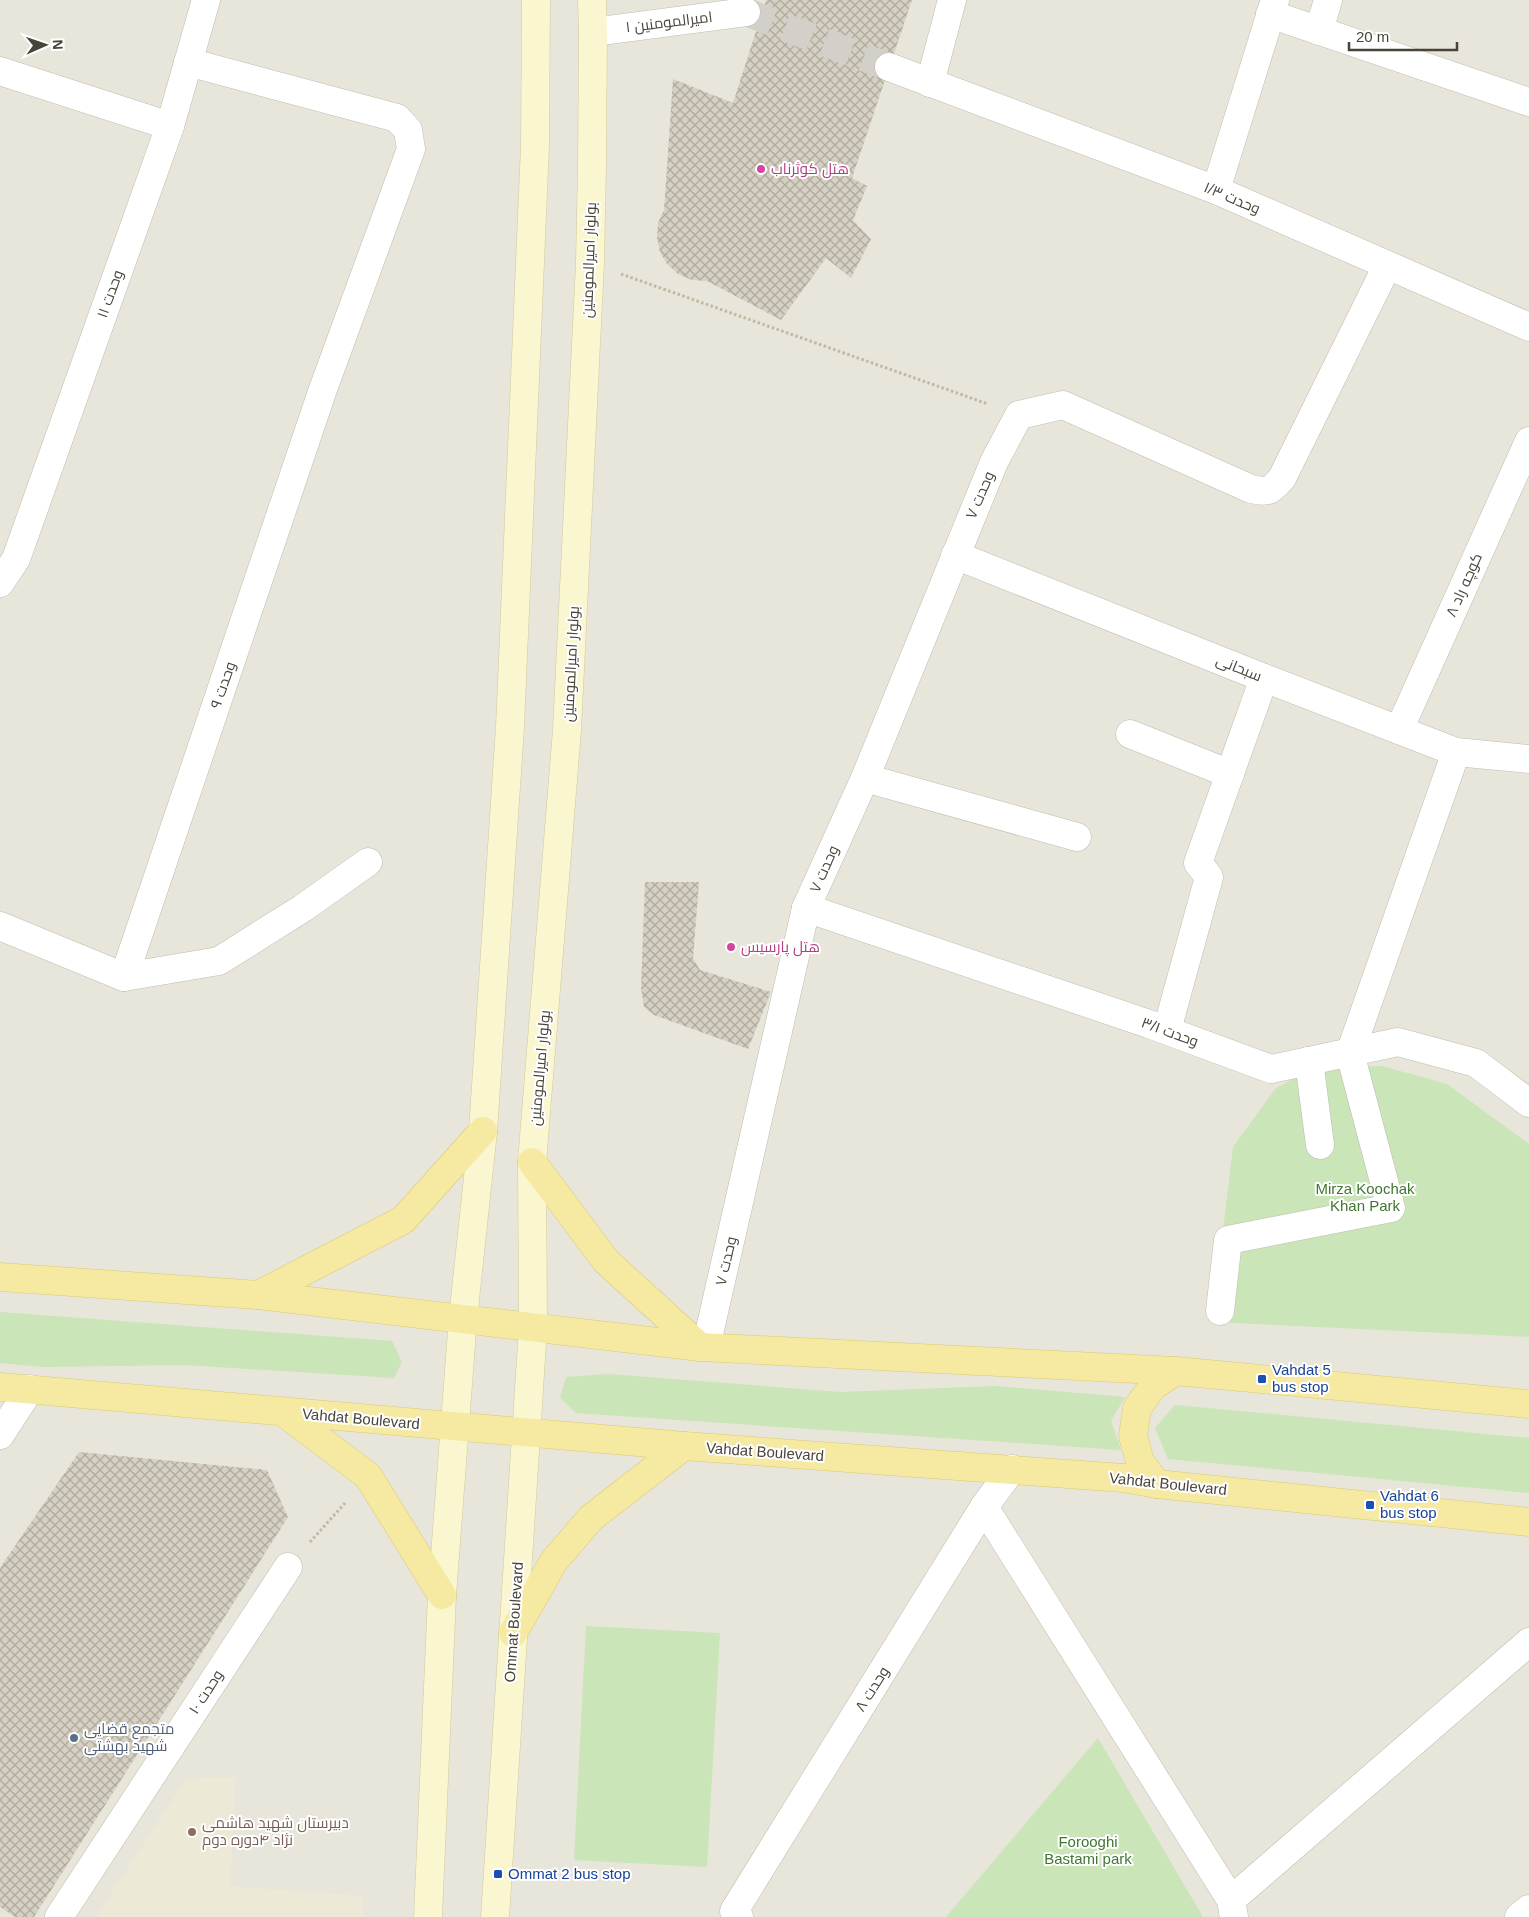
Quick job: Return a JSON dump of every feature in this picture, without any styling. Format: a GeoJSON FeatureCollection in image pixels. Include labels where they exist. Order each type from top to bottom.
{"type":"FeatureCollection","features":[{"type":"Feature","properties":{"kind":"main road"},"geometry":{"type":"LineString","coordinates":[[258,1295],[403,1220],[483,1131]]}},
{"type":"Feature","properties":{"kind":"main road"},"geometry":{"type":"LineString","coordinates":[[532,1162],[606,1261],[703,1347]]}},
{"type":"Feature","properties":{"kind":"main road"},"geometry":{"type":"LineString","coordinates":[[0,1277],[258,1295],[703,1347],[1176,1371],[1529,1404]]}},
{"type":"Feature","properties":{"kind":"main road"},"geometry":{"type":"LineString","coordinates":[[1157,1484],[1140,1462],[1133,1436],[1137,1408],[1153,1386],[1176,1371]]}},
{"type":"Feature","properties":{"kind":"main road","name":"Vahdat Boulevard"},"geometry":{"type":"LineString","coordinates":[[0,1387],[684,1446],[1123,1478],[1157,1484],[1529,1522]]}},
{"type":"Feature","properties":{"kind":"main road"},"geometry":{"type":"LineString","coordinates":[[283,1412],[368,1476],[442,1595]]}},
{"type":"Feature","properties":{"kind":"main road"},"geometry":{"type":"LineString","coordinates":[[513,1633],[554,1561],[591,1518],[684,1446]]}},
{"type":"Feature","properties":{"kind":"street","name":"وحدت ۱۱"},"geometry":{"type":"LineString","coordinates":[[0,583],[8,557],[170,126],[206,0]]}},
{"type":"Feature","properties":{"kind":"street"},"geometry":{"type":"LineString","coordinates":[[428,1917],[442,1595],[463,1318],[483,1131],[510,727],[534,146],[536,0]]}},
{"type":"Feature","properties":{"kind":"street","name":"بولوار امیرالمومنین"},"geometry":{"type":"LineString","coordinates":[[534,1327],[532,1162],[568,730],[590,263],[592,0]]}},
{"type":"Feature","properties":{"kind":"street"},"geometry":{"type":"LineString","coordinates":[[889,67],[930,83],[952,0]]}},
{"type":"Feature","properties":{"kind":"street"},"geometry":{"type":"LineString","coordinates":[[1319,31],[1328,0]]}},
{"type":"Feature","properties":{"kind":"street"},"geometry":{"type":"LineString","coordinates":[[1216,190],[1273,7],[1319,31],[1529,102]]}},
{"type":"Feature","properties":{"kind":"street","name":"امیرالمومنین ۱"},"geometry":{"type":"LineString","coordinates":[[593,32],[746,12]]}},
{"type":"Feature","properties":{"kind":"street","name":"وحدت ۹"},"geometry":{"type":"LineString","coordinates":[[124,978],[322,392],[411,149],[408,130],[397,118],[188,62]]}},
{"type":"Feature","properties":{"kind":"street"},"geometry":{"type":"LineString","coordinates":[[0,71],[170,126]]}},
{"type":"Feature","properties":{"kind":"street","name":"وحدت ۱/۳"},"geometry":{"type":"LineString","coordinates":[[930,83],[1216,190],[1529,327]]}},
{"type":"Feature","properties":{"kind":"street"},"geometry":{"type":"LineString","coordinates":[[1019,415],[1063,405],[1251,489],[1263,492],[1273,489],[1282,478],[1387,266]]}},
{"type":"Feature","properties":{"kind":"street","name":"وحدت ۷"},"geometry":{"type":"LineString","coordinates":[[703,1347],[806,908],[865,778],[994,462],[1019,415]]}},
{"type":"Feature","properties":{"kind":"street","name":"کوچه راد ۸"},"geometry":{"type":"LineString","coordinates":[[1399,730],[1529,441]]}},
{"type":"Feature","properties":{"kind":"street","name":"سبحانی"},"geometry":{"type":"LineString","coordinates":[[955,555],[1456,752],[1529,760]]}},
{"type":"Feature","properties":{"kind":"street"},"geometry":{"type":"LineString","coordinates":[[1167,1030],[1209,877],[1198,863],[1264,678]]}},
{"type":"Feature","properties":{"kind":"street"},"geometry":{"type":"LineString","coordinates":[[1130,734],[1230,774]]}},
{"type":"Feature","properties":{"kind":"street"},"geometry":{"type":"LineString","coordinates":[[1220,1310],[1228,1240],[1391,1208],[1350,1053],[1456,752]]}},
{"type":"Feature","properties":{"kind":"street"},"geometry":{"type":"LineString","coordinates":[[865,778],[1077,837]]}},
{"type":"Feature","properties":{"kind":"street"},"geometry":{"type":"LineString","coordinates":[[0,926],[124,978],[219,961],[303,908],[368,862]]}},
{"type":"Feature","properties":{"kind":"street","name":"وحدت ۳/۱"},"geometry":{"type":"LineString","coordinates":[[806,908],[1167,1030],[1271,1069],[1398,1042],[1476,1063],[1529,1103]]}},
{"type":"Feature","properties":{"kind":"street"},"geometry":{"type":"LineString","coordinates":[[1309,1061],[1320,1145]]}},
{"type":"Feature","properties":{"kind":"street","name":"Ommat Boulevard"},"geometry":{"type":"LineString","coordinates":[[495,1917],[534,1327]]}},
{"type":"Feature","properties":{"kind":"street"},"geometry":{"type":"LineString","coordinates":[[0,1435],[30,1389]]}},
{"type":"Feature","properties":{"kind":"street","name":"وحدت ۸"},"geometry":{"type":"LineString","coordinates":[[737,1914],[984,1507],[1012,1469]]}},
{"type":"Feature","properties":{"kind":"street"},"geometry":{"type":"LineString","coordinates":[[984,1507],[1233,1909],[1529,1642]]}},
{"type":"Feature","properties":{"kind":"street","name":"وحدت ۱۰"},"geometry":{"type":"LineString","coordinates":[[58,1917],[288,1567]]}},
{"type":"Feature","properties":{"kind":"street"},"geometry":{"type":"LineString","coordinates":[[1519,1917],[1529,1909]]}},
{"type":"Feature","properties":{"kind":"path"},"geometry":{"type":"LineString","coordinates":[[590,263],[1019,415]]}},
{"type":"Feature","properties":{"kind":"path"},"geometry":{"type":"LineString","coordinates":[[288,1567],[368,1476]]}},
{"type":"Feature","properties":{"kind":"shaded area"},"geometry":{"type":"Polygon","coordinates":[[[0,0],[1529,0],[1529,1917],[0,1917],[0,0]]]}},
{"type":"Feature","properties":{"kind":"shaded area","name":"دبیرستان شهید هاشمی نژاد ۴دوره دوم"},"geometry":{"type":"Polygon","coordinates":[[[236,1777],[230,1886],[363,1896],[363,1917],[96,1917],[186,1779],[236,1777]]]}},
{"type":"Feature","properties":{"kind":"green space","name":"Mirza Koochak Khan Park"},"geometry":{"type":"Polygon","coordinates":[[[1382,1066],[1447,1084],[1529,1144],[1529,1337],[1212,1322],[1233,1147],[1275,1089],[1312,1068],[1382,1066]]]}},
{"type":"Feature","properties":{"kind":"green space"},"geometry":{"type":"Polygon","coordinates":[[[0,1312],[392,1341],[402,1362],[394,1378],[186,1365],[43,1367],[0,1363],[0,1312]]]}},
{"type":"Feature","properties":{"kind":"green space"},"geometry":{"type":"Polygon","coordinates":[[[608,1374],[841,1392],[996,1386],[1125,1397],[1111,1421],[1121,1450],[576,1413],[560,1398],[566,1377],[608,1374]]]}},
{"type":"Feature","properties":{"kind":"green space"},"geometry":{"type":"Polygon","coordinates":[[[1175,1405],[1529,1438],[1529,1493],[1168,1459],[1155,1428],[1175,1405]]]}},
{"type":"Feature","properties":{"kind":"green space"},"geometry":{"type":"Polygon","coordinates":[[[586,1626],[720,1633],[707,1867],[574,1860],[586,1626]]]}},
{"type":"Feature","properties":{"kind":"green space","name":"Forooghi Bastami park"},"geometry":{"type":"Polygon","coordinates":[[[1098,1738],[1203,1917],[946,1917],[1098,1738]]]}},
{"type":"Feature","properties":{"kind":"building","name":"هتل کوثرناب"},"geometry":{"type":"Polygon","coordinates":[[[766,0],[912,0],[852,178],[867,186],[853,220],[871,239],[851,278],[826,258],[781,320],[707,281],[692,280],[678,274],[667,264],[660,252],[657,238],[658,223],[664,210],[673,79],[733,103],[766,0]]]}},
{"type":"Feature","properties":{"kind":"building"},"geometry":{"type":"Polygon","coordinates":[[[645,882],[699,882],[693,958],[700,970],[771,992],[748,1049],[654,1015],[644,1007],[641,988],[645,882]]]}},
{"type":"Feature","properties":{"kind":"building","name":"متجمع قضایی شهید بهشتی"},"geometry":{"type":"Polygon","coordinates":[[[79,1452],[267,1470],[288,1517],[34,1917],[15,1917],[0,1907],[0,1568],[79,1452]]]}},
{"type":"Feature","properties":{"kind":"tunnel"},"geometry":{"type":"LineString","coordinates":[[746,12],[889,67]]}},
{"type":"Feature","properties":{"kind":"place","name":"هتل کوثرناب"},"geometry":{"type":"Point","coordinates":[761,169]}},
{"type":"Feature","properties":{"kind":"place","name":"هتل پارسیس"},"geometry":{"type":"Point","coordinates":[731,947]}},
{"type":"Feature","properties":{"kind":"place","name":"Vahdat 5 bus stop"},"geometry":{"type":"Point","coordinates":[1262,1379]}},
{"type":"Feature","properties":{"kind":"place","name":"Vahdat 6 bus stop"},"geometry":{"type":"Point","coordinates":[1370,1505]}},
{"type":"Feature","properties":{"kind":"place","name":"متجمع قضایی شهید بهشتی"},"geometry":{"type":"Point","coordinates":[74,1738]}},
{"type":"Feature","properties":{"kind":"place","name":"دبیرستان شهید هاشمی نژاد ۴دوره دوم"},"geometry":{"type":"Point","coordinates":[192,1832]}},
{"type":"Feature","properties":{"kind":"place","name":"Ommat 2 bus stop"},"geometry":{"type":"Point","coordinates":[498,1874]}}]}
